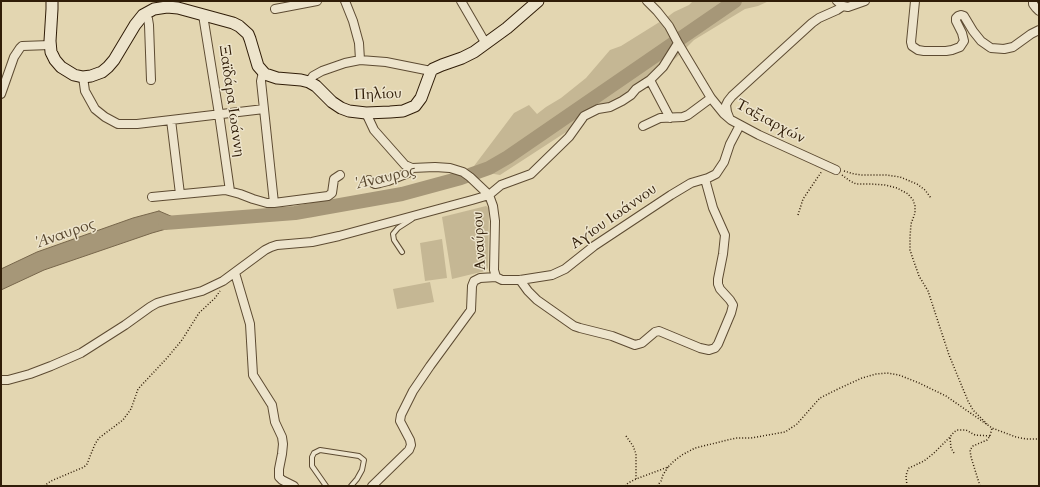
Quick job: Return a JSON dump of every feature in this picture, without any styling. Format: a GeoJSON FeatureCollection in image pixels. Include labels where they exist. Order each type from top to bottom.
{"type":"FeatureCollection","features":[{"type":"Feature","properties":{"kind":"main road"},"geometry":{"type":"LineString","coordinates":[[52,1],[50,45],[52,55],[61,68],[74,75],[83,76],[97,74],[108,68],[143,15],[154,9],[169,4],[178,8],[233,23],[244,29],[250,39],[257,63],[263,72]]}},
{"type":"Feature","properties":{"kind":"main road"},"geometry":{"type":"LineString","coordinates":[[431,71],[439,66],[466,57],[486,44],[538,1]]}},
{"type":"Feature","properties":{"kind":"main road","name":"Πηλίου"},"geometry":{"type":"LineString","coordinates":[[263,72],[271,76],[309,82],[316,86],[332,102],[341,108],[366,113],[403,111],[415,106],[421,98],[431,71]]}},
{"type":"Feature","properties":{"kind":"street"},"geometry":{"type":"LineString","coordinates":[[275,9],[317,1]]}},
{"type":"Feature","properties":{"kind":"street"},"geometry":{"type":"LineString","coordinates":[[345,1],[353,21],[359,43],[360,60]]}},
{"type":"Feature","properties":{"kind":"street"},"geometry":{"type":"LineString","coordinates":[[461,1],[486,44]]}},
{"type":"Feature","properties":{"kind":"street","name":"Ταξιαρχών"},"geometry":{"type":"LineString","coordinates":[[647,1],[657,10],[669,26],[711,98],[731,120],[759,135],[836,170]]}},
{"type":"Feature","properties":{"kind":"street"},"geometry":{"type":"LineString","coordinates":[[731,120],[727,114],[726,108],[728,101],[732,96],[812,23],[819,18],[837,10],[840,3],[850,6],[865,1]]}},
{"type":"Feature","properties":{"kind":"street"},"geometry":{"type":"LineString","coordinates":[[915,1],[911,42],[912,46],[918,50],[946,51],[960,47],[964,41],[956,18],[961,15],[964,16],[981,41],[991,48],[1004,49],[1013,47],[1039,30]]}},
{"type":"Feature","properties":{"kind":"street"},"geometry":{"type":"LineString","coordinates":[[1034,1],[1033,4],[1039,11]]}},
{"type":"Feature","properties":{"kind":"street"},"geometry":{"type":"LineString","coordinates":[[143,15],[148,19],[149,25],[151,80]]}},
{"type":"Feature","properties":{"kind":"street","name":"Ξαϊδάρα Ιωάννη"},"geometry":{"type":"LineString","coordinates":[[203,15],[230,191]]}},
{"type":"Feature","properties":{"kind":"street"},"geometry":{"type":"LineString","coordinates":[[1,380],[8,380],[30,374],[81,353],[157,303],[202,291],[214,286],[227,279],[271,247],[277,245],[312,242],[339,236],[489,195],[501,185],[531,174],[569,137],[584,116],[622,102],[636,89],[650,80],[663,67],[678,43]]}},
{"type":"Feature","properties":{"kind":"street"},"geometry":{"type":"LineString","coordinates":[[1,94],[14,57],[22,46],[50,45]]}},
{"type":"Feature","properties":{"kind":"street"},"geometry":{"type":"LineString","coordinates":[[309,82],[313,76],[322,71],[345,63],[360,60],[386,62],[431,71]]}},
{"type":"Feature","properties":{"kind":"street"},"geometry":{"type":"LineString","coordinates":[[263,72],[261,81],[274,203]]}},
{"type":"Feature","properties":{"kind":"street"},"geometry":{"type":"LineString","coordinates":[[83,76],[85,91],[91,103],[99,113],[118,124],[171,120],[264,109]]}},
{"type":"Feature","properties":{"kind":"street"},"geometry":{"type":"LineString","coordinates":[[650,80],[670,118]]}},
{"type":"Feature","properties":{"kind":"street"},"geometry":{"type":"LineString","coordinates":[[643,126],[660,118],[683,117],[688,115],[711,98]]}},
{"type":"Feature","properties":{"kind":"street"},"geometry":{"type":"LineString","coordinates":[[366,113],[374,130],[405,164],[412,168],[408,173],[384,182],[375,184],[369,180]]}},
{"type":"Feature","properties":{"kind":"street"},"geometry":{"type":"LineString","coordinates":[[171,120],[180,194]]}},
{"type":"Feature","properties":{"kind":"street","name":"Αγίου Ιωάννου"},"geometry":{"type":"LineString","coordinates":[[372,486],[408,450],[411,445],[400,421],[403,409],[430,366],[471,310],[472,286],[474,280],[496,277],[504,280],[520,280],[552,275],[560,272],[594,246],[671,195],[691,183],[712,176],[720,169],[724,162],[733,137],[740,125]]}},
{"type":"Feature","properties":{"kind":"street","name":"Αναύρου"},"geometry":{"type":"LineString","coordinates":[[412,168],[450,168],[463,172],[489,195],[493,206],[495,221],[494,270],[496,277]]}},
{"type":"Feature","properties":{"kind":"street"},"geometry":{"type":"LineString","coordinates":[[152,197],[219,190],[230,191],[267,203],[274,203],[328,196],[332,193],[334,179],[340,175]]}},
{"type":"Feature","properties":{"kind":"street"},"geometry":{"type":"LineString","coordinates":[[520,280],[537,300],[574,326],[612,336],[635,345],[642,343],[657,331],[700,348],[711,350],[715,348],[718,344],[733,305],[720,289],[718,284],[725,235],[717,218],[705,179]]}},
{"type":"Feature","properties":{"kind":"street"},"geometry":{"type":"LineString","coordinates":[[235,273],[250,324],[253,375],[272,405],[275,422],[282,437],[282,454],[278,469],[279,477],[294,486]]}},
{"type":"Feature","properties":{"kind":"lane"},"geometry":{"type":"LineString","coordinates":[[402,252],[394,240],[393,234],[398,228],[419,214]]}},
{"type":"Feature","properties":{"kind":"lane"},"geometry":{"type":"LineString","coordinates":[[326,486],[312,466],[312,457],[314,453],[320,450],[360,456],[364,460],[362,470],[351,486]]}},
{"type":"Feature","properties":{"kind":"path"},"geometry":{"type":"LineString","coordinates":[[798,214],[803,199],[825,165]]}},
{"type":"Feature","properties":{"kind":"path"},"geometry":{"type":"LineString","coordinates":[[836,170],[858,174],[900,177],[922,187],[931,198]]}},
{"type":"Feature","properties":{"kind":"path"},"geometry":{"type":"LineString","coordinates":[[836,170],[856,184],[878,184],[897,188],[908,194],[913,200],[915,213],[911,224],[910,237],[910,250],[913,259],[928,291],[949,355],[968,401],[979,417],[992,428]]}},
{"type":"Feature","properties":{"kind":"path"},"geometry":{"type":"LineString","coordinates":[[44,486],[62,476],[84,467],[87,464],[98,438],[122,420],[131,408],[138,389],[182,340],[199,313],[215,298],[227,279]]}},
{"type":"Feature","properties":{"kind":"path"},"geometry":{"type":"LineString","coordinates":[[625,486],[636,479],[668,466],[682,455],[695,448],[736,438],[751,438],[785,432],[797,424],[820,398],[862,378],[876,374],[887,373],[899,375],[946,396],[992,428],[1016,437],[1039,439]]}},
{"type":"Feature","properties":{"kind":"path"},"geometry":{"type":"LineString","coordinates":[[980,486],[970,450],[973,446],[987,440],[990,436],[992,428]]}},
{"type":"Feature","properties":{"kind":"path"},"geometry":{"type":"LineString","coordinates":[[907,486],[906,476],[909,468],[924,461],[934,453],[954,432],[962,429],[975,435],[990,436]]}},
{"type":"Feature","properties":{"kind":"path"},"geometry":{"type":"LineString","coordinates":[[626,436],[634,446],[636,454],[636,479]]}},
{"type":"Feature","properties":{"kind":"path"},"geometry":{"type":"LineString","coordinates":[[950,437],[951,448],[954,453]]}},
{"type":"Feature","properties":{"kind":"path"},"geometry":{"type":"LineString","coordinates":[[657,486],[661,482],[668,466]]}},
{"type":"Feature","properties":{"kind":"shaded area"},"geometry":{"type":"Polygon","coordinates":[[[693,1],[769,1],[758,6],[745,9],[694,40],[677,57],[654,75],[500,175],[471,170],[514,113],[529,105],[537,114],[561,98],[586,78],[610,50],[621,46],[674,12],[689,5],[693,1]]]}},
{"type":"Feature","properties":{"kind":"shaded area"},"geometry":{"type":"Polygon","coordinates":[[[486,206],[489,208],[488,268],[485,271],[452,279],[442,217],[486,206]]]}},
{"type":"Feature","properties":{"kind":"shaded area"},"geometry":{"type":"Polygon","coordinates":[[[159,211],[187,223],[152,233],[44,270],[1,290],[1,269],[37,252],[133,218],[159,211]]]}},
{"type":"Feature","properties":{"kind":"shaded area"},"geometry":{"type":"Polygon","coordinates":[[[442,239],[447,278],[425,281],[420,243],[442,239]]]}},
{"type":"Feature","properties":{"kind":"shaded area"},"geometry":{"type":"Polygon","coordinates":[[[430,282],[434,302],[397,309],[393,289],[430,282]]]}},
{"type":"Feature","properties":{"kind":"waterway","name":"Άναυρος"},"geometry":{"type":"LineString","coordinates":[[165,223],[295,213],[402,194],[461,178],[489,168],[508,157],[735,1]]}}]}
